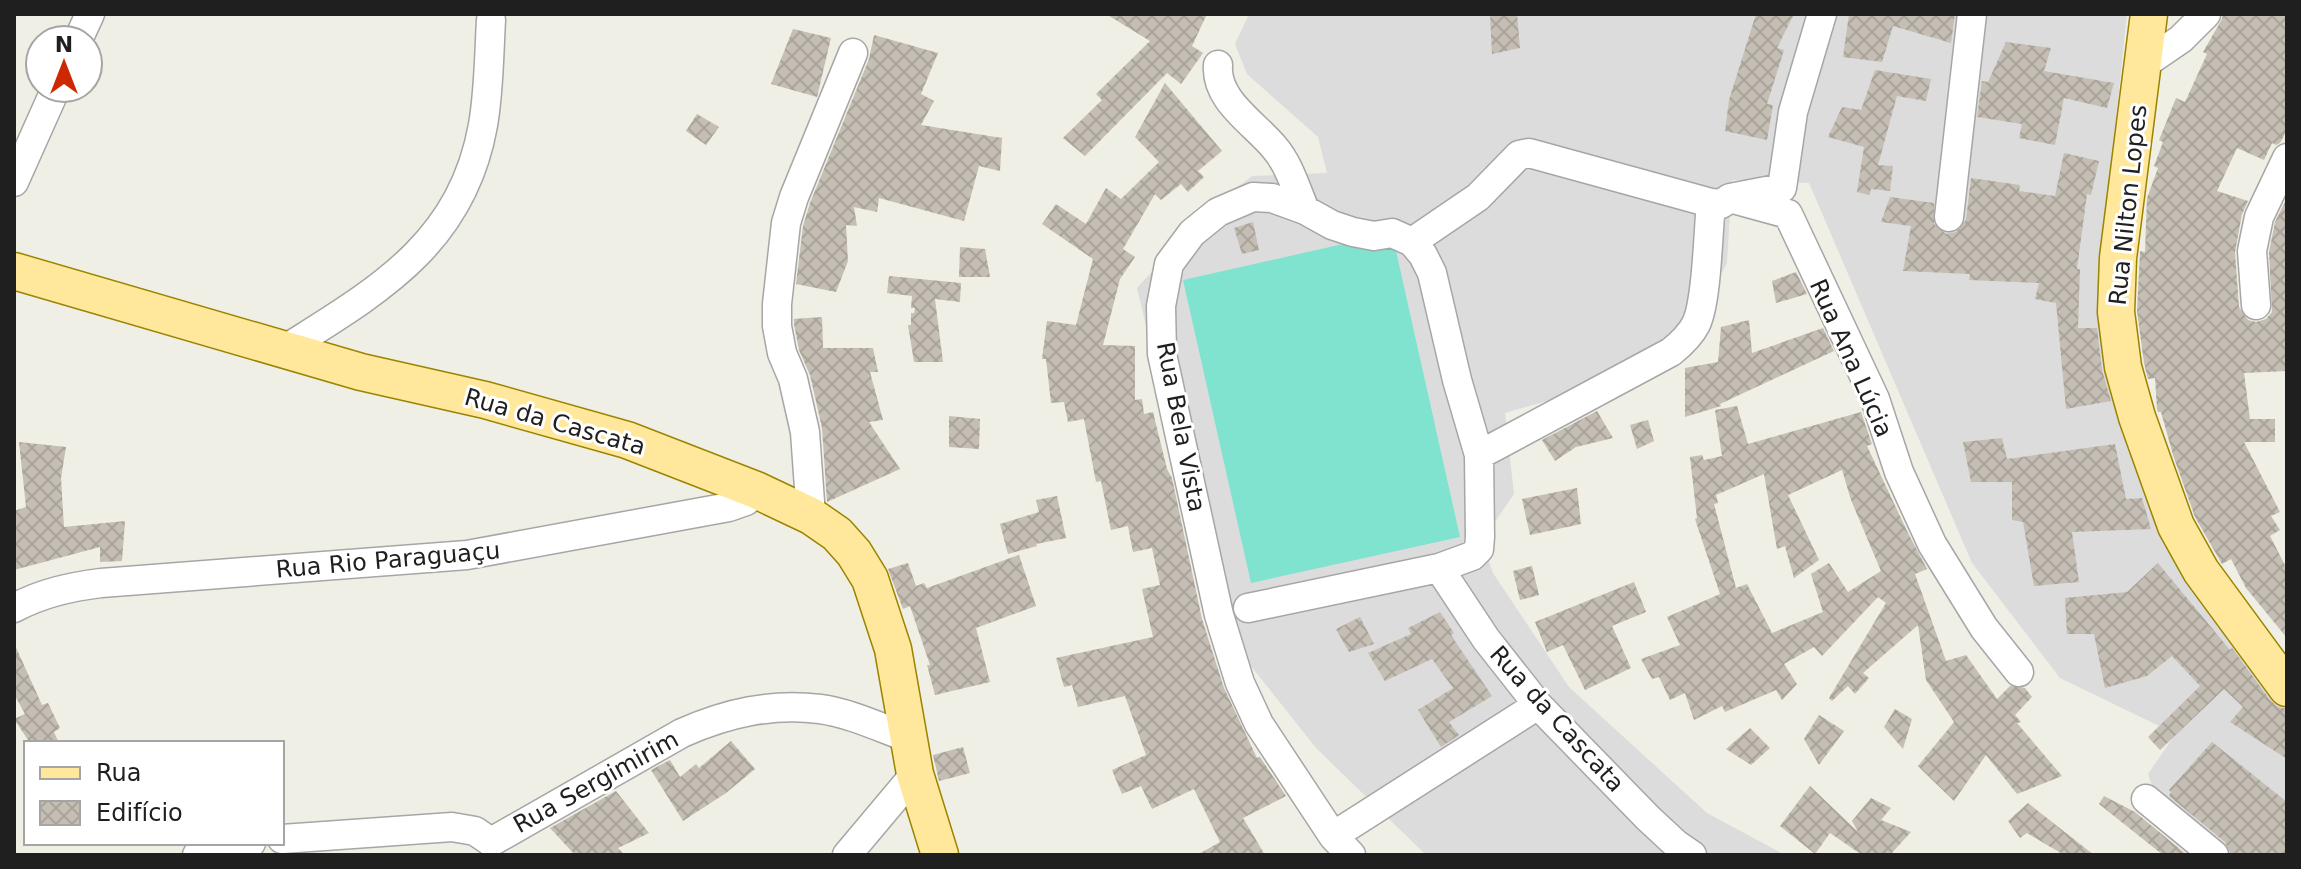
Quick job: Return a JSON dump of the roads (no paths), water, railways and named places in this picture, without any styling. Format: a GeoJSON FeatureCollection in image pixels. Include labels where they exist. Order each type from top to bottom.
{"type":"FeatureCollection","features":[{"type":"Feature","properties":{"kind":"main road","name":"Rua Nilton Lopes"},"geometry":{"type":"LineString","coordinates":[[2149,14],[2118,258],[2116,312],[2123,367],[2137,417],[2176,526],[2201,571],[2287,688]]}},
{"type":"Feature","properties":{"kind":"main road","name":"Rua da Cascata"},"geometry":{"type":"LineString","coordinates":[[14,271],[361,372],[485,400],[627,440],[756,490],[811,516],[837,534],[854,553],[870,579],[893,649],[915,774],[940,855]]}},
{"type":"Feature","properties":{"kind":"street"},"geometry":{"type":"LineString","coordinates":[[1248,608],[1439,568],[1472,556],[1479,549],[1479,455],[1457,380],[1432,273],[1412,242],[1478,197],[1519,155],[1529,153],[1720,201],[1782,188],[1786,149],[1800,84],[1822,14]]}},
{"type":"Feature","properties":{"kind":"street"},"geometry":{"type":"LineString","coordinates":[[1949,217],[1972,14]]}},
{"type":"Feature","properties":{"kind":"street"},"geometry":{"type":"LineString","coordinates":[[2143,65],[2181,39],[2206,14]]}},
{"type":"Feature","properties":{"kind":"street"},"geometry":{"type":"LineString","coordinates":[[287,348],[368,297],[404,269],[432,240],[471,167],[483,126],[491,20]]}},
{"type":"Feature","properties":{"kind":"street"},"geometry":{"type":"LineString","coordinates":[[811,516],[805,432],[793,379],[782,353],[777,304],[786,223],[853,53]]}},
{"type":"Feature","properties":{"kind":"street"},"geometry":{"type":"LineString","coordinates":[[1218,65],[1217,77],[1222,88],[1286,164],[1305,210]]}},
{"type":"Feature","properties":{"kind":"street"},"geometry":{"type":"LineString","coordinates":[[14,182],[49,104]]}},
{"type":"Feature","properties":{"kind":"street"},"geometry":{"type":"LineString","coordinates":[[2256,305],[2252,251],[2259,217],[2287,158]]}},
{"type":"Feature","properties":{"kind":"street","name":"Rua Bela Vista"},"geometry":{"type":"LineString","coordinates":[[1342,846],[1259,724],[1240,683],[1219,615],[1162,354],[1161,306],[1169,264],[1192,233],[1218,212],[1253,197],[1272,198],[1353,232],[1374,236],[1392,233],[1412,242]]}},
{"type":"Feature","properties":{"kind":"street"},"geometry":{"type":"LineString","coordinates":[[1479,455],[1683,343],[1698,321],[1720,201]]}},
{"type":"Feature","properties":{"kind":"street","name":"Rua Ana Lúcia"},"geometry":{"type":"LineString","coordinates":[[1720,201],[1788,214],[1875,399],[1899,472],[1932,544],[1984,628],[2019,672]]}},
{"type":"Feature","properties":{"kind":"street","name":"Rua Rio Paraguaçu"},"geometry":{"type":"LineString","coordinates":[[14,608],[35,597],[68,587],[101,583],[467,555],[517,548],[729,507],[746,501],[756,490]]}},
{"type":"Feature","properties":{"kind":"street","name":"Rua da Cascata"},"geometry":{"type":"LineString","coordinates":[[1439,568],[1486,639],[1538,705],[1648,818],[1692,855]]}},
{"type":"Feature","properties":{"kind":"street"},"geometry":{"type":"LineString","coordinates":[[1342,846],[1538,705]]}},
{"type":"Feature","properties":{"kind":"street","name":"Rua Sergimirim"},"geometry":{"type":"LineString","coordinates":[[284,839],[452,827],[475,831],[486,848],[682,733],[747,710],[782,707],[823,710],[909,738]]}},
{"type":"Feature","properties":{"kind":"street"},"geometry":{"type":"LineString","coordinates":[[847,855],[915,774]]}},
{"type":"Feature","properties":{"kind":"street"},"geometry":{"type":"LineString","coordinates":[[2146,799],[2214,855]]}},
{"type":"Feature","properties":{"kind":"street"},"geometry":{"type":"LineString","coordinates":[[197,855],[242,845]]}}]}
